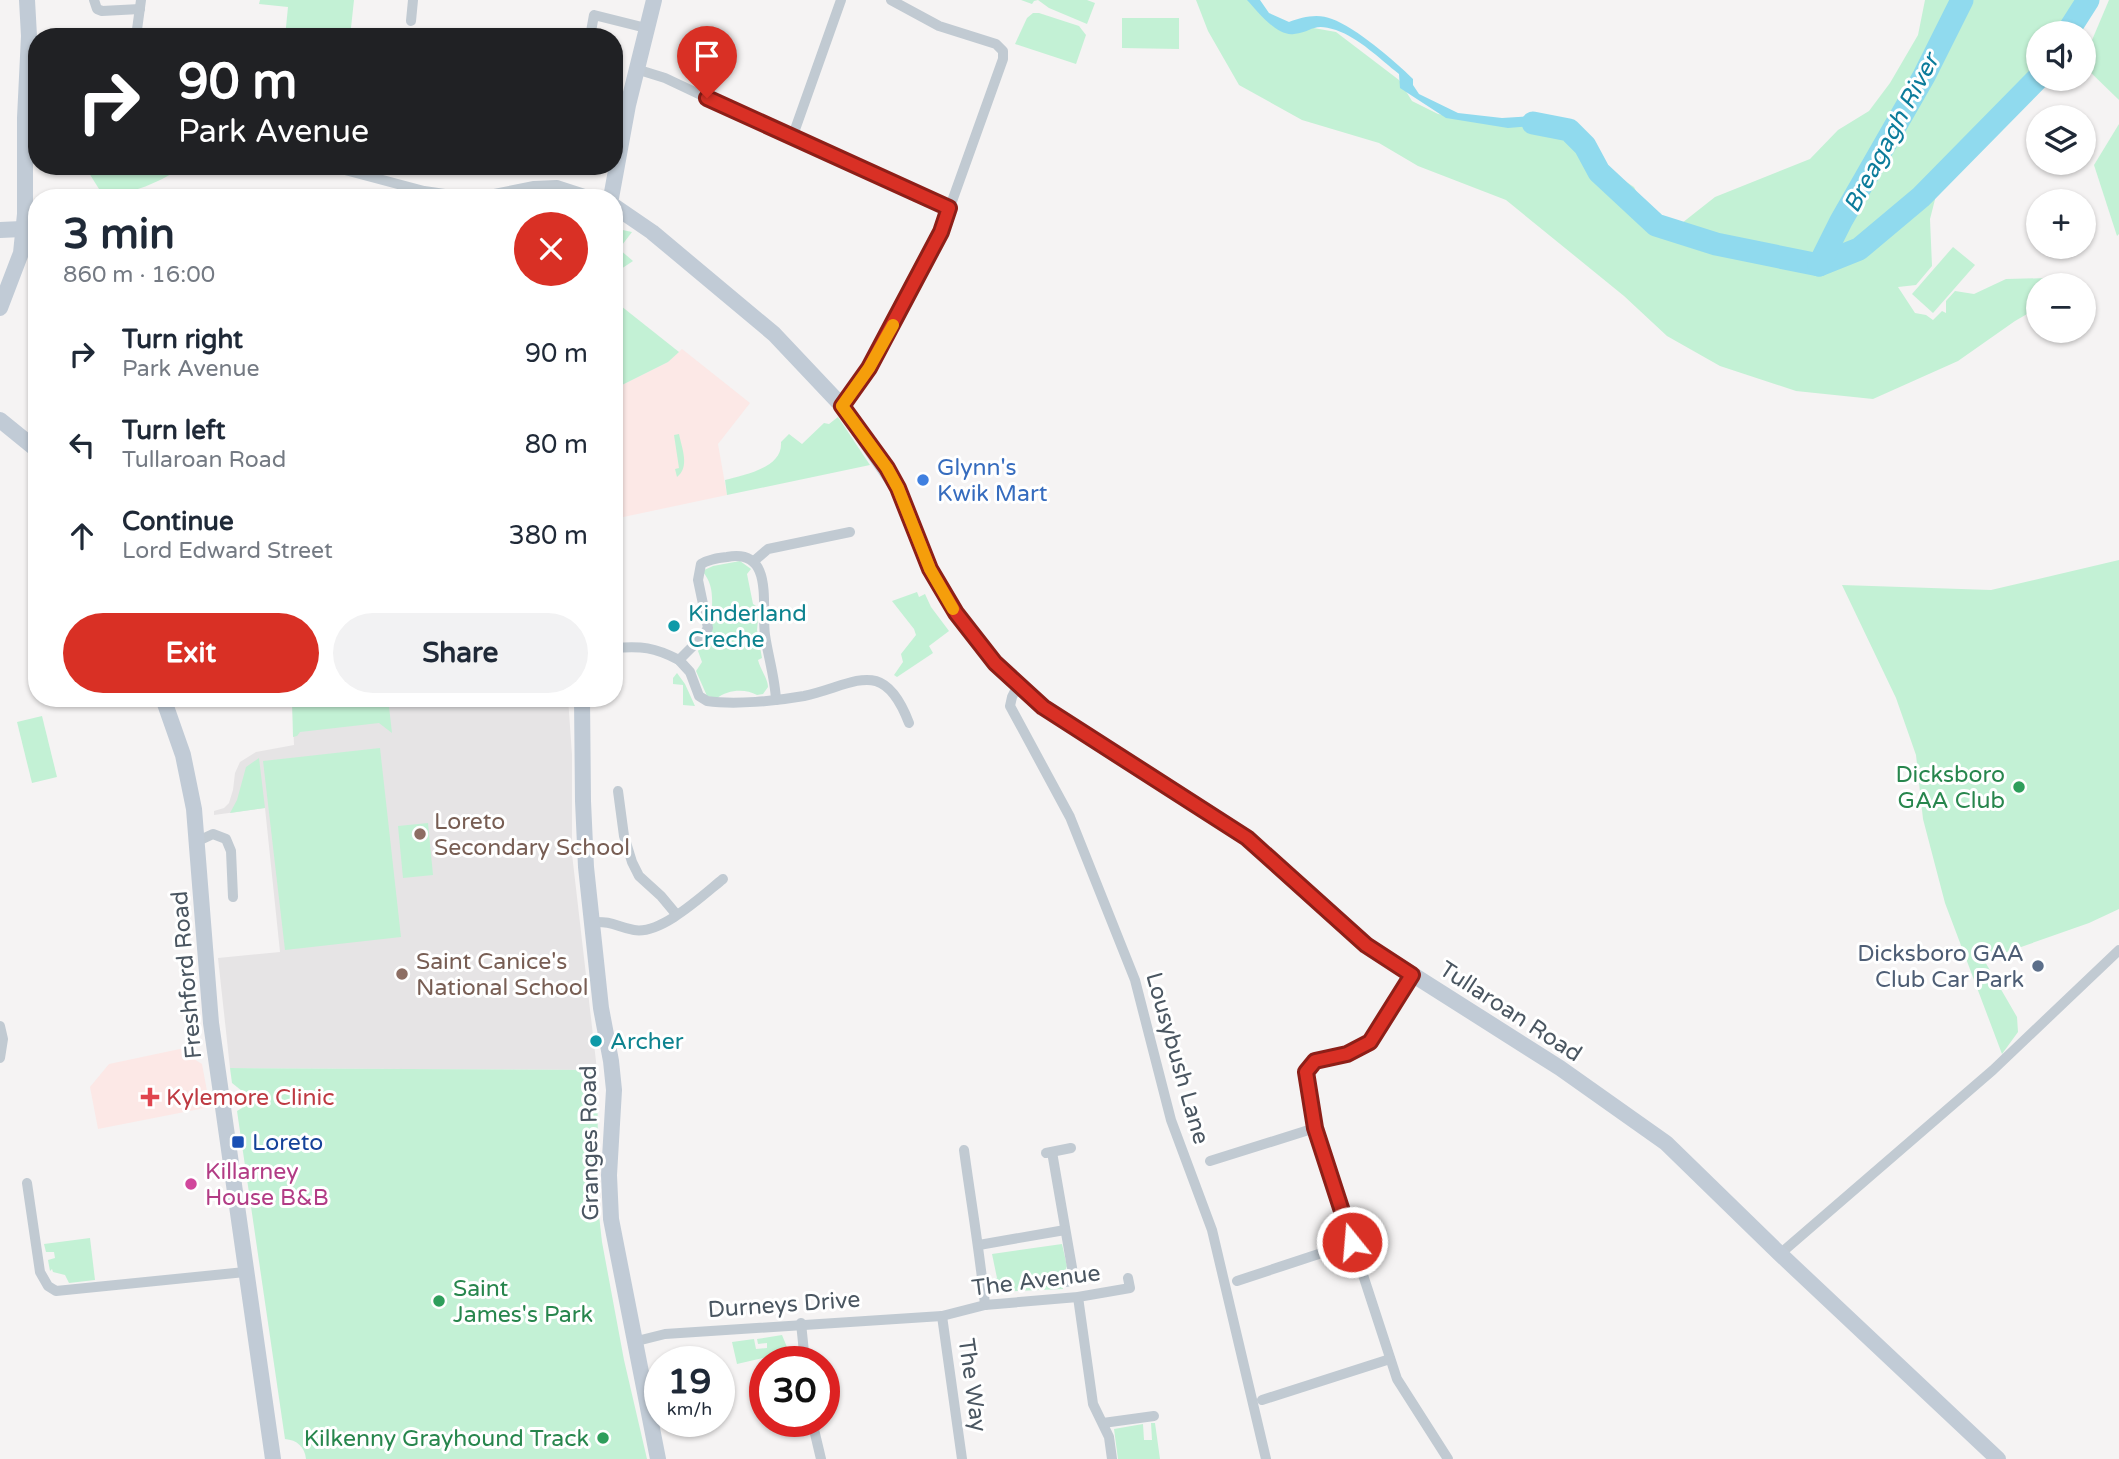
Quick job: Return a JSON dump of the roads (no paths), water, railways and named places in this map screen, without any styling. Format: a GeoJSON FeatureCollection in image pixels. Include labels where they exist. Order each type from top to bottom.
{"type":"FeatureCollection","features":[{"type":"Feature","properties":{"kind":"street"},"geometry":{"type":"LineString","coordinates":[[27,0],[29,28]]}},
{"type":"Feature","properties":{"kind":"street"},"geometry":{"type":"LineString","coordinates":[[94,0],[97,9],[102,11],[140,5],[137,28]]}},
{"type":"Feature","properties":{"kind":"street"},"geometry":{"type":"LineString","coordinates":[[411,21],[413,0]]}},
{"type":"Feature","properties":{"kind":"street"},"geometry":{"type":"LineString","coordinates":[[623,136],[636,69],[654,0]]}},
{"type":"Feature","properties":{"kind":"street"},"geometry":{"type":"LineString","coordinates":[[792,138],[841,0]]}},
{"type":"Feature","properties":{"kind":"street"},"geometry":{"type":"LineString","coordinates":[[842,406],[869,368],[941,232],[1003,59],[1003,51],[996,44],[939,26],[891,0]]}},
{"type":"Feature","properties":{"kind":"street"},"geometry":{"type":"LineString","coordinates":[[592,28],[594,15],[646,28]]}},
{"type":"Feature","properties":{"kind":"street"},"geometry":{"type":"LineString","coordinates":[[0,308],[21,254],[25,214],[28,56]]}},
{"type":"Feature","properties":{"kind":"street"},"geometry":{"type":"LineString","coordinates":[[636,69],[665,78],[949,208]]}},
{"type":"Feature","properties":{"kind":"street"},"geometry":{"type":"LineString","coordinates":[[360,175],[403,189]]}},
{"type":"Feature","properties":{"kind":"street"},"geometry":{"type":"LineString","coordinates":[[556,189],[557,185]]}},
{"type":"Feature","properties":{"kind":"street"},"geometry":{"type":"LineString","coordinates":[[519,189],[557,185],[569,189]]}},
{"type":"Feature","properties":{"kind":"street","name":"Tullaroan Road"},"geometry":{"type":"LineString","coordinates":[[623,212],[652,232],[774,334],[842,406],[887,468],[898,488],[930,569],[956,613],[995,663],[1018,685],[1043,707],[1247,838],[1410,981],[1560,1068],[1666,1143],[1998,1459]]}},
{"type":"Feature","properties":{"kind":"street"},"geometry":{"type":"LineString","coordinates":[[0,230],[22,229]]}},
{"type":"Feature","properties":{"kind":"street"},"geometry":{"type":"LineString","coordinates":[[0,420],[28,441]]}},
{"type":"Feature","properties":{"kind":"street"},"geometry":{"type":"LineString","coordinates":[[754,561],[768,549],[850,532]]}},
{"type":"Feature","properties":{"kind":"street"},"geometry":{"type":"LineString","coordinates":[[679,660],[708,628],[698,580],[701,564],[741,554],[754,561],[760,570],[766,603],[765,631],[776,700]]}},
{"type":"Feature","properties":{"kind":"street"},"geometry":{"type":"LineString","coordinates":[[623,648],[650,648],[679,660],[690,672],[699,696],[707,701],[776,700],[806,695],[848,681],[871,680],[888,687],[902,705],[909,723]]}},
{"type":"Feature","properties":{"kind":"street","name":"Lousybush Lane"},"geometry":{"type":"LineString","coordinates":[[1018,685],[1010,706],[1070,817],[1135,980],[1171,1120],[1212,1230],[1266,1459]]}},
{"type":"Feature","properties":{"kind":"street","name":"Freshford Road"},"geometry":{"type":"LineString","coordinates":[[166,707],[185,764],[198,841],[211,1023],[244,1272],[273,1459]]}},
{"type":"Feature","properties":{"kind":"street","name":"Granges Road"},"geometry":{"type":"LineString","coordinates":[[582,707],[583,813],[592,922],[601,1008],[614,1090],[609,1175],[611,1219],[658,1459]]}},
{"type":"Feature","properties":{"kind":"street"},"geometry":{"type":"LineString","coordinates":[[618,791],[624,836],[632,862],[639,876],[676,914]]}},
{"type":"Feature","properties":{"kind":"street"},"geometry":{"type":"LineString","coordinates":[[198,841],[213,834],[226,839],[231,850],[233,897]]}},
{"type":"Feature","properties":{"kind":"street"},"geometry":{"type":"LineString","coordinates":[[592,922],[609,921],[635,930],[651,929],[723,879]]}},
{"type":"Feature","properties":{"kind":"street"},"geometry":{"type":"LineString","coordinates":[[1780,1254],[1993,1070],[2119,950]]}},
{"type":"Feature","properties":{"kind":"street"},"geometry":{"type":"LineString","coordinates":[[1410,981],[1370,1042],[1347,1054],[1315,1061],[1306,1072],[1315,1128],[1397,1379],[1448,1459]]}},
{"type":"Feature","properties":{"kind":"street"},"geometry":{"type":"LineString","coordinates":[[0,1026],[3,1039],[0,1058]]}},
{"type":"Feature","properties":{"kind":"street"},"geometry":{"type":"LineString","coordinates":[[1210,1161],[1315,1128]]}},
{"type":"Feature","properties":{"kind":"street"},"geometry":{"type":"LineString","coordinates":[[1066,1282],[1074,1279],[1049,1153],[1071,1148]]}},
{"type":"Feature","properties":{"kind":"street"},"geometry":{"type":"LineString","coordinates":[[963,1150],[979,1245],[985,1305]]}},
{"type":"Feature","properties":{"kind":"street"},"geometry":{"type":"LineString","coordinates":[[27,1183],[40,1272],[48,1286],[57,1291],[244,1272]]}},
{"type":"Feature","properties":{"kind":"street"},"geometry":{"type":"LineString","coordinates":[[979,1245],[1065,1230]]}},
{"type":"Feature","properties":{"kind":"street"},"geometry":{"type":"LineString","coordinates":[[1237,1281],[1352,1242]]}},
{"type":"Feature","properties":{"kind":"street","name":"The Avenue"},"geometry":{"type":"LineString","coordinates":[[940,1316],[985,1305],[1078,1297],[1130,1288],[1128,1278]]}},
{"type":"Feature","properties":{"kind":"street"},"geometry":{"type":"LineString","coordinates":[[1078,1297],[1093,1404],[1108,1437],[1112,1459]]}},
{"type":"Feature","properties":{"kind":"street","name":"Durneys Drive"},"geometry":{"type":"LineString","coordinates":[[634,1342],[665,1334],[940,1316]]}},
{"type":"Feature","properties":{"kind":"street","name":"The Way"},"geometry":{"type":"LineString","coordinates":[[940,1316],[962,1459]]}},
{"type":"Feature","properties":{"kind":"street"},"geometry":{"type":"LineString","coordinates":[[801,1323],[803,1346]]}},
{"type":"Feature","properties":{"kind":"street"},"geometry":{"type":"LineString","coordinates":[[1262,1400],[1390,1359]]}},
{"type":"Feature","properties":{"kind":"street"},"geometry":{"type":"LineString","coordinates":[[1103,1423],[1154,1416]]}},
{"type":"Feature","properties":{"kind":"street"},"geometry":{"type":"LineString","coordinates":[[816,1437],[821,1459]]}},
{"type":"Feature","properties":{"kind":"water"},"geometry":{"type":"Polygon","coordinates":[[[1247,0],[1260,0],[1269,13],[1289,22],[1316,16],[1341,23],[1374,45],[1413,79],[1413,85],[1419,94],[1458,113],[1502,118],[1532,116],[1565,125],[1563,130],[1532,126],[1508,128],[1446,118],[1400,88],[1399,74],[1353,38],[1322,27],[1294,34],[1281,32],[1247,0]]]}},
{"type":"Feature","properties":{"kind":"waterway","name":"Breagagh River"},"geometry":{"type":"LineString","coordinates":[[1819,265],[1841,221],[1924,76],[1962,0]]}},
{"type":"Feature","properties":{"kind":"waterway","name":"Breagagh River"},"geometry":{"type":"LineString","coordinates":[[2075,21],[2088,0]]}},
{"type":"Feature","properties":{"kind":"waterway","name":"Breagagh River"},"geometry":{"type":"LineString","coordinates":[[1533,123],[1569,130],[1585,146],[1599,172],[1656,225],[1716,244],[1819,265],[1859,249],[1921,197],[2026,90]]}},
{"type":"Feature","properties":{"kind":"place","name":"Glynn's Kwik Mart"},"geometry":{"type":"Point","coordinates":[923,480]}},
{"type":"Feature","properties":{"kind":"place","name":"Kinderland Creche"},"geometry":{"type":"Point","coordinates":[674,626]}},
{"type":"Feature","properties":{"kind":"place","name":"Dicksboro GAA Club"},"geometry":{"type":"Point","coordinates":[2019,787]}},
{"type":"Feature","properties":{"kind":"place","name":"Loreto Secondary School"},"geometry":{"type":"Point","coordinates":[420,834]}},
{"type":"Feature","properties":{"kind":"place","name":"Dicksboro GAA Club Car Park"},"geometry":{"type":"Point","coordinates":[2038,966]}},
{"type":"Feature","properties":{"kind":"place","name":"Saint Canice's National School"},"geometry":{"type":"Point","coordinates":[402,974]}},
{"type":"Feature","properties":{"kind":"place","name":"Archer"},"geometry":{"type":"Point","coordinates":[596,1041]}},
{"type":"Feature","properties":{"kind":"place","name":"Kylemore Clinic"},"geometry":{"type":"Point","coordinates":[150,1097]}},
{"type":"Feature","properties":{"kind":"place","name":"Loreto"},"geometry":{"type":"Point","coordinates":[238,1142]}},
{"type":"Feature","properties":{"kind":"place","name":"Killarney House B&B"},"geometry":{"type":"Point","coordinates":[191,1184]}},
{"type":"Feature","properties":{"kind":"place","name":"Saint James's Park"},"geometry":{"type":"Point","coordinates":[439,1301]}},
{"type":"Feature","properties":{"kind":"place","name":"Kilkenny Grayhound Track"},"geometry":{"type":"Point","coordinates":[603,1438]}}]}
